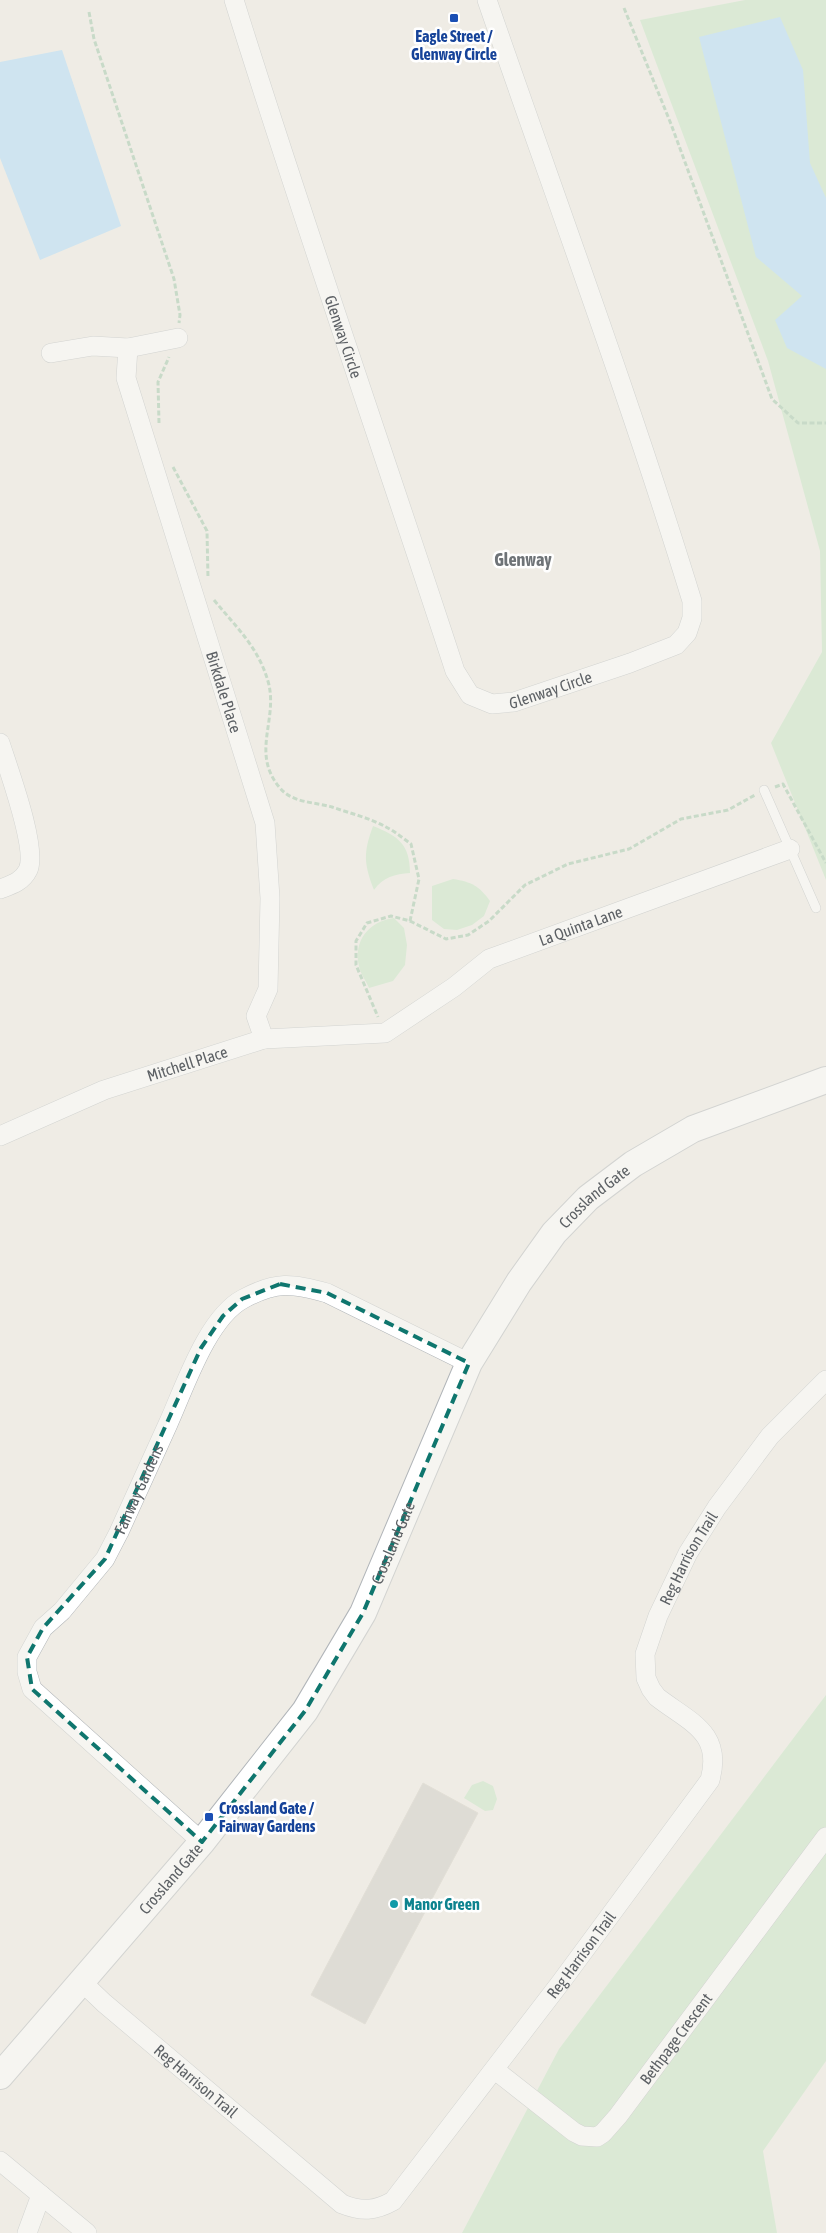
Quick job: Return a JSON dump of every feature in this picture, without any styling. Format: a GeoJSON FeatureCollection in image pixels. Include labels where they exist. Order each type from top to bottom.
{"type":"FeatureCollection","features":[{"type":"Feature","properties":{"kind":"street","name":"Glenway Circle"},"geometry":{"type":"LineString","coordinates":[[234,0],[309,236],[355,366],[455,671],[470,695],[492,704],[514,702],[676,646],[687,633],[692,618],[692,601],[600,321],[487,0]]}},
{"type":"Feature","properties":{"kind":"street"},"geometry":{"type":"LineString","coordinates":[[51,353],[93,346],[128,348],[178,338]]}},
{"type":"Feature","properties":{"kind":"street","name":"Birkdale Place"},"geometry":{"type":"LineString","coordinates":[[128,348],[126,378],[265,824],[270,898],[268,989],[256,1016],[264,1039]]}},
{"type":"Feature","properties":{"kind":"street"},"geometry":{"type":"LineString","coordinates":[[0,743],[27,836],[30,853],[28,870],[18,882],[0,890]]}},
{"type":"Feature","properties":{"kind":"street","name":"La Quinta Lane"},"geometry":{"type":"LineString","coordinates":[[385,1033],[454,987],[489,959],[790,849]]}},
{"type":"Feature","properties":{"kind":"street","name":"Mitchell Place"},"geometry":{"type":"LineString","coordinates":[[0,1136],[104,1090],[264,1039],[385,1033]]}},
{"type":"Feature","properties":{"kind":"street","name":"Crossland Gate"},"geometry":{"type":"LineString","coordinates":[[1,2074],[202,1842],[304,1711],[364,1613],[469,1363],[529,1268],[554,1233],[588,1198],[633,1164],[693,1129],[826,1080]]}},
{"type":"Feature","properties":{"kind":"street","name":"Fairway Gardens"},"geometry":{"type":"LineString","coordinates":[[202,1842],[32,1689],[27,1672],[27,1657],[43,1628],[62,1611],[105,1559],[201,1348],[223,1316],[242,1299],[280,1284],[302,1286],[327,1293],[469,1363]]}},
{"type":"Feature","properties":{"kind":"street","name":"Reg Harrison Trail"},"geometry":{"type":"LineString","coordinates":[[82,1982],[104,2003],[342,2204],[366,2211],[380,2208],[394,2201],[495,2070],[710,1780],[714,1754],[704,1734],[657,1697],[651,1689],[644,1667],[649,1637],[684,1561],[717,1507],[770,1436],[826,1380]]}},
{"type":"Feature","properties":{"kind":"street","name":"Bethpage Crescent"},"geometry":{"type":"LineString","coordinates":[[495,2070],[574,2132],[590,2138],[603,2134],[647,2078],[826,1837]]}},
{"type":"Feature","properties":{"kind":"street"},"geometry":{"type":"LineString","coordinates":[[0,2161],[87,2233]]}},
{"type":"Feature","properties":{"kind":"street"},"geometry":{"type":"LineString","coordinates":[[27,2233],[41,2195]]}},
{"type":"Feature","properties":{"kind":"lane"},"geometry":{"type":"LineString","coordinates":[[764,790],[816,908]]}},
{"type":"Feature","properties":{"kind":"path"},"geometry":{"type":"LineString","coordinates":[[624,8],[671,124],[772,399],[798,423],[826,423]]}},
{"type":"Feature","properties":{"kind":"path"},"geometry":{"type":"LineString","coordinates":[[89,12],[100,57],[174,279],[180,315],[178,338],[158,382],[159,425]]}},
{"type":"Feature","properties":{"kind":"path"},"geometry":{"type":"LineString","coordinates":[[170,461],[207,531],[208,580]]}},
{"type":"Feature","properties":{"kind":"path"},"geometry":{"type":"LineString","coordinates":[[212,599],[255,648],[269,686],[270,718],[264,751],[270,770],[280,789],[303,802],[330,806],[386,826],[411,844],[419,880],[410,921]]}},
{"type":"Feature","properties":{"kind":"path"},"geometry":{"type":"LineString","coordinates":[[385,1033],[356,965],[356,941],[368,923],[391,916],[410,921],[446,939],[468,935],[489,921],[525,885],[568,864],[628,849],[681,819],[728,810],[764,790],[783,784],[826,863]]}},
{"type":"Feature","properties":{"kind":"highlighted area"},"geometry":{"type":"Polygon","coordinates":[[[280,1284],[327,1293],[469,1363],[363,1613],[305,1711],[202,1842],[32,1689],[27,1657],[43,1628],[105,1559],[201,1348],[223,1316],[242,1299],[280,1284]]]}},
{"type":"Feature","properties":{"kind":"green space"},"geometry":{"type":"Polygon","coordinates":[[[745,0],[826,0],[826,880],[771,743],[822,652],[820,551],[768,361],[640,20],[745,0]]]}},
{"type":"Feature","properties":{"kind":"green space"},"geometry":{"type":"Polygon","coordinates":[[[373,826],[389,833],[401,842],[408,855],[410,873],[390,877],[381,882],[374,890],[368,873],[366,858],[373,826]]]}},
{"type":"Feature","properties":{"kind":"green space"},"geometry":{"type":"Polygon","coordinates":[[[453,879],[474,886],[490,901],[484,916],[472,925],[457,930],[444,929],[432,920],[432,886],[453,879]]]}},
{"type":"Feature","properties":{"kind":"green space"},"geometry":{"type":"Polygon","coordinates":[[[394,918],[404,928],[407,945],[405,965],[393,981],[369,988],[359,966],[358,948],[370,928],[377,923],[394,918]]]}},
{"type":"Feature","properties":{"kind":"green space"},"geometry":{"type":"Polygon","coordinates":[[[826,1695],[826,2061],[763,2151],[777,2233],[462,2233],[559,2049],[826,1695]]]}},
{"type":"Feature","properties":{"kind":"green space"},"geometry":{"type":"Polygon","coordinates":[[[483,1781],[493,1786],[497,1799],[493,1810],[485,1811],[464,1798],[472,1785],[483,1781]]]}},
{"type":"Feature","properties":{"kind":"water"},"geometry":{"type":"Polygon","coordinates":[[[780,17],[803,70],[810,163],[826,198],[826,369],[787,348],[775,320],[802,296],[756,257],[699,37],[780,17]]]}},
{"type":"Feature","properties":{"kind":"water"},"geometry":{"type":"Polygon","coordinates":[[[62,50],[121,226],[40,260],[0,158],[0,62],[62,50]]]}},
{"type":"Feature","properties":{"kind":"building","name":"Manor Green"},"geometry":{"type":"Polygon","coordinates":[[[423,1783],[478,1813],[365,2024],[311,1995],[423,1783]]]}},
{"type":"Feature","properties":{"kind":"place","name":"Eagle Street / Glenway Circle"},"geometry":{"type":"Point","coordinates":[454,18]}},
{"type":"Feature","properties":{"kind":"place","name":"Crossland Gate / Fairway Gardens"},"geometry":{"type":"Point","coordinates":[209,1817]}},
{"type":"Feature","properties":{"kind":"place","name":"Manor Green"},"geometry":{"type":"Point","coordinates":[394,1904]}},
{"type":"Feature","properties":{"kind":"district","name":"Glenway"},"geometry":{"type":"Point","coordinates":[523,559]}}]}
